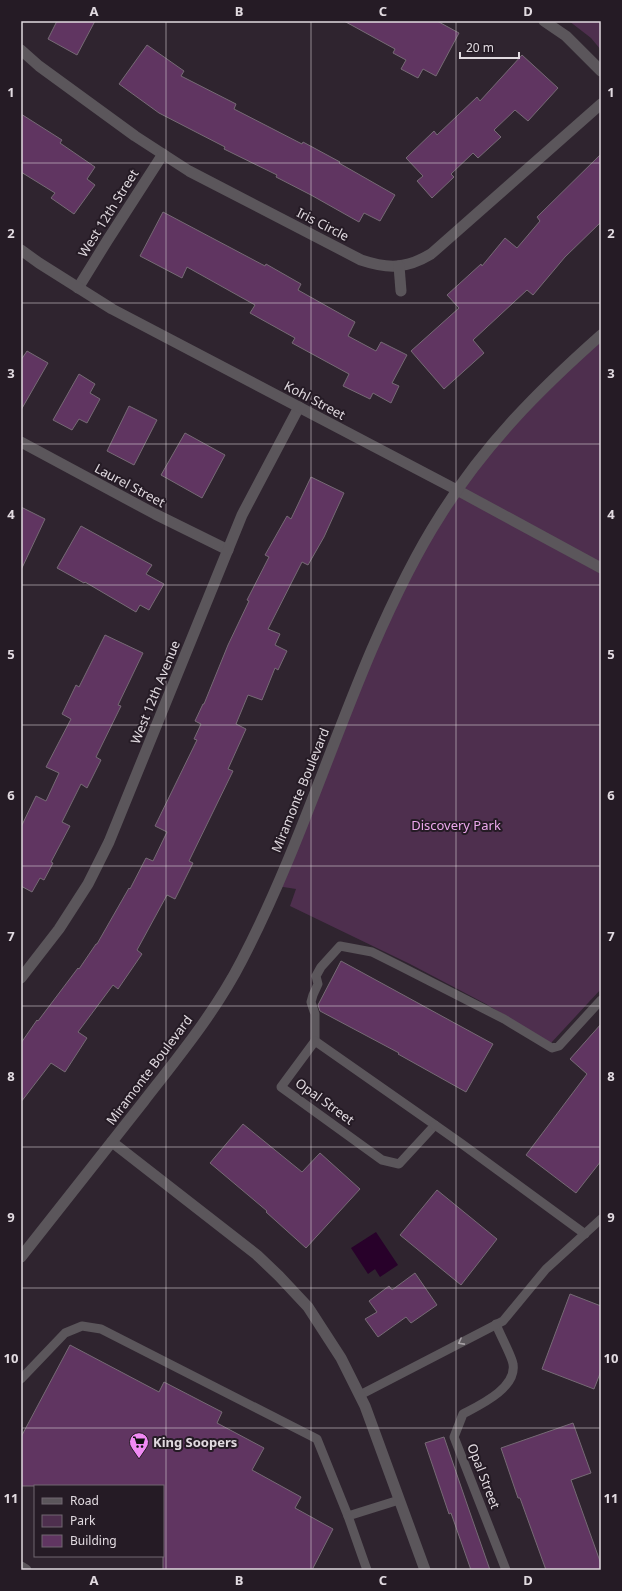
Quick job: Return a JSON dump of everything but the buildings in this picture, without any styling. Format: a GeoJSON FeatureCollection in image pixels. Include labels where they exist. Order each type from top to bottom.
{"type":"FeatureCollection","features":[{"type":"Feature","properties":{"kind":"street"},"geometry":{"type":"LineString","coordinates":[[544,21],[566,36],[601,71]]}},
{"type":"Feature","properties":{"kind":"street","name":"Iris Circle"},"geometry":{"type":"LineString","coordinates":[[21,50],[39,66],[135,136],[189,171],[361,260],[376,265],[389,267],[421,260],[431,254],[601,104]]}},
{"type":"Feature","properties":{"kind":"street","name":"West 12th Street"},"geometry":{"type":"LineString","coordinates":[[78,288],[107,240],[163,154]]}},
{"type":"Feature","properties":{"kind":"street","name":"Kohl Street"},"geometry":{"type":"LineString","coordinates":[[21,250],[112,309],[457,490],[601,568]]}},
{"type":"Feature","properties":{"kind":"street"},"geometry":{"type":"LineString","coordinates":[[399,266],[401,290]]}},
{"type":"Feature","properties":{"kind":"street","name":"Miramonte Boulevard"},"geometry":{"type":"LineString","coordinates":[[21,1258],[202,1025],[241,963],[277,886],[359,680],[381,629],[418,552],[475,464],[528,404],[601,335]]}},
{"type":"Feature","properties":{"kind":"street","name":"West 12th Avenue"},"geometry":{"type":"LineString","coordinates":[[21,978],[59,929],[88,884],[109,842],[242,515],[299,407]]}},
{"type":"Feature","properties":{"kind":"street","name":"Laurel Street"},"geometry":{"type":"LineString","coordinates":[[21,442],[148,510],[228,550]]}},
{"type":"Feature","properties":{"kind":"street"},"geometry":{"type":"LineString","coordinates":[[112,1142],[257,1256],[279,1276],[308,1307],[341,1358],[360,1395],[425,1570]]}},
{"type":"Feature","properties":{"kind":"street"},"geometry":{"type":"LineString","coordinates":[[21,1567],[26,1570]]}},
{"type":"Feature","properties":{"kind":"lane"},"geometry":{"type":"LineString","coordinates":[[585,1234],[462,1144],[315,1041],[315,1014],[311,1002],[318,984],[316,976],[321,967],[340,946],[372,952],[398,964],[504,1020],[552,1048],[559,1046],[601,1000]]}},
{"type":"Feature","properties":{"kind":"lane","name":"Opal Street"},"geometry":{"type":"LineString","coordinates":[[315,1041],[281,1087],[382,1160],[399,1164],[435,1125]]}},
{"type":"Feature","properties":{"kind":"lane"},"geometry":{"type":"LineString","coordinates":[[360,1395],[503,1321],[546,1270],[601,1219]]}},
{"type":"Feature","properties":{"kind":"lane","name":"Opal Street"},"geometry":{"type":"LineString","coordinates":[[496,1324],[513,1364],[511,1381],[491,1399],[463,1414],[454,1437],[506,1570]]}},
{"type":"Feature","properties":{"kind":"lane"},"geometry":{"type":"LineString","coordinates":[[21,1379],[65,1333],[82,1326],[101,1329],[317,1439],[348,1516],[367,1570]]}},
{"type":"Feature","properties":{"kind":"lane"},"geometry":{"type":"LineString","coordinates":[[348,1516],[399,1500]]}},
{"type":"Feature","properties":{"kind":"green space"},"geometry":{"type":"Polygon","coordinates":[[[569,21],[601,21],[601,50],[591,38],[569,21]]]}},
{"type":"Feature","properties":{"kind":"green space","name":"Discovery Park"},"geometry":{"type":"Polygon","coordinates":[[[601,335],[601,989],[551,1043],[486,1004],[410,964],[290,906],[296,889],[277,886],[400,588],[475,464],[601,335]]]}},
{"type":"Feature","properties":{"kind":"shaded area"},"geometry":{"type":"Polygon","coordinates":[[[376,1232],[398,1265],[380,1277],[375,1269],[368,1274],[351,1248],[376,1232]]]}},
{"type":"Feature","properties":{"kind":"place","name":"King Soopers"},"geometry":{"type":"Point","coordinates":[139,1459]}}]}
